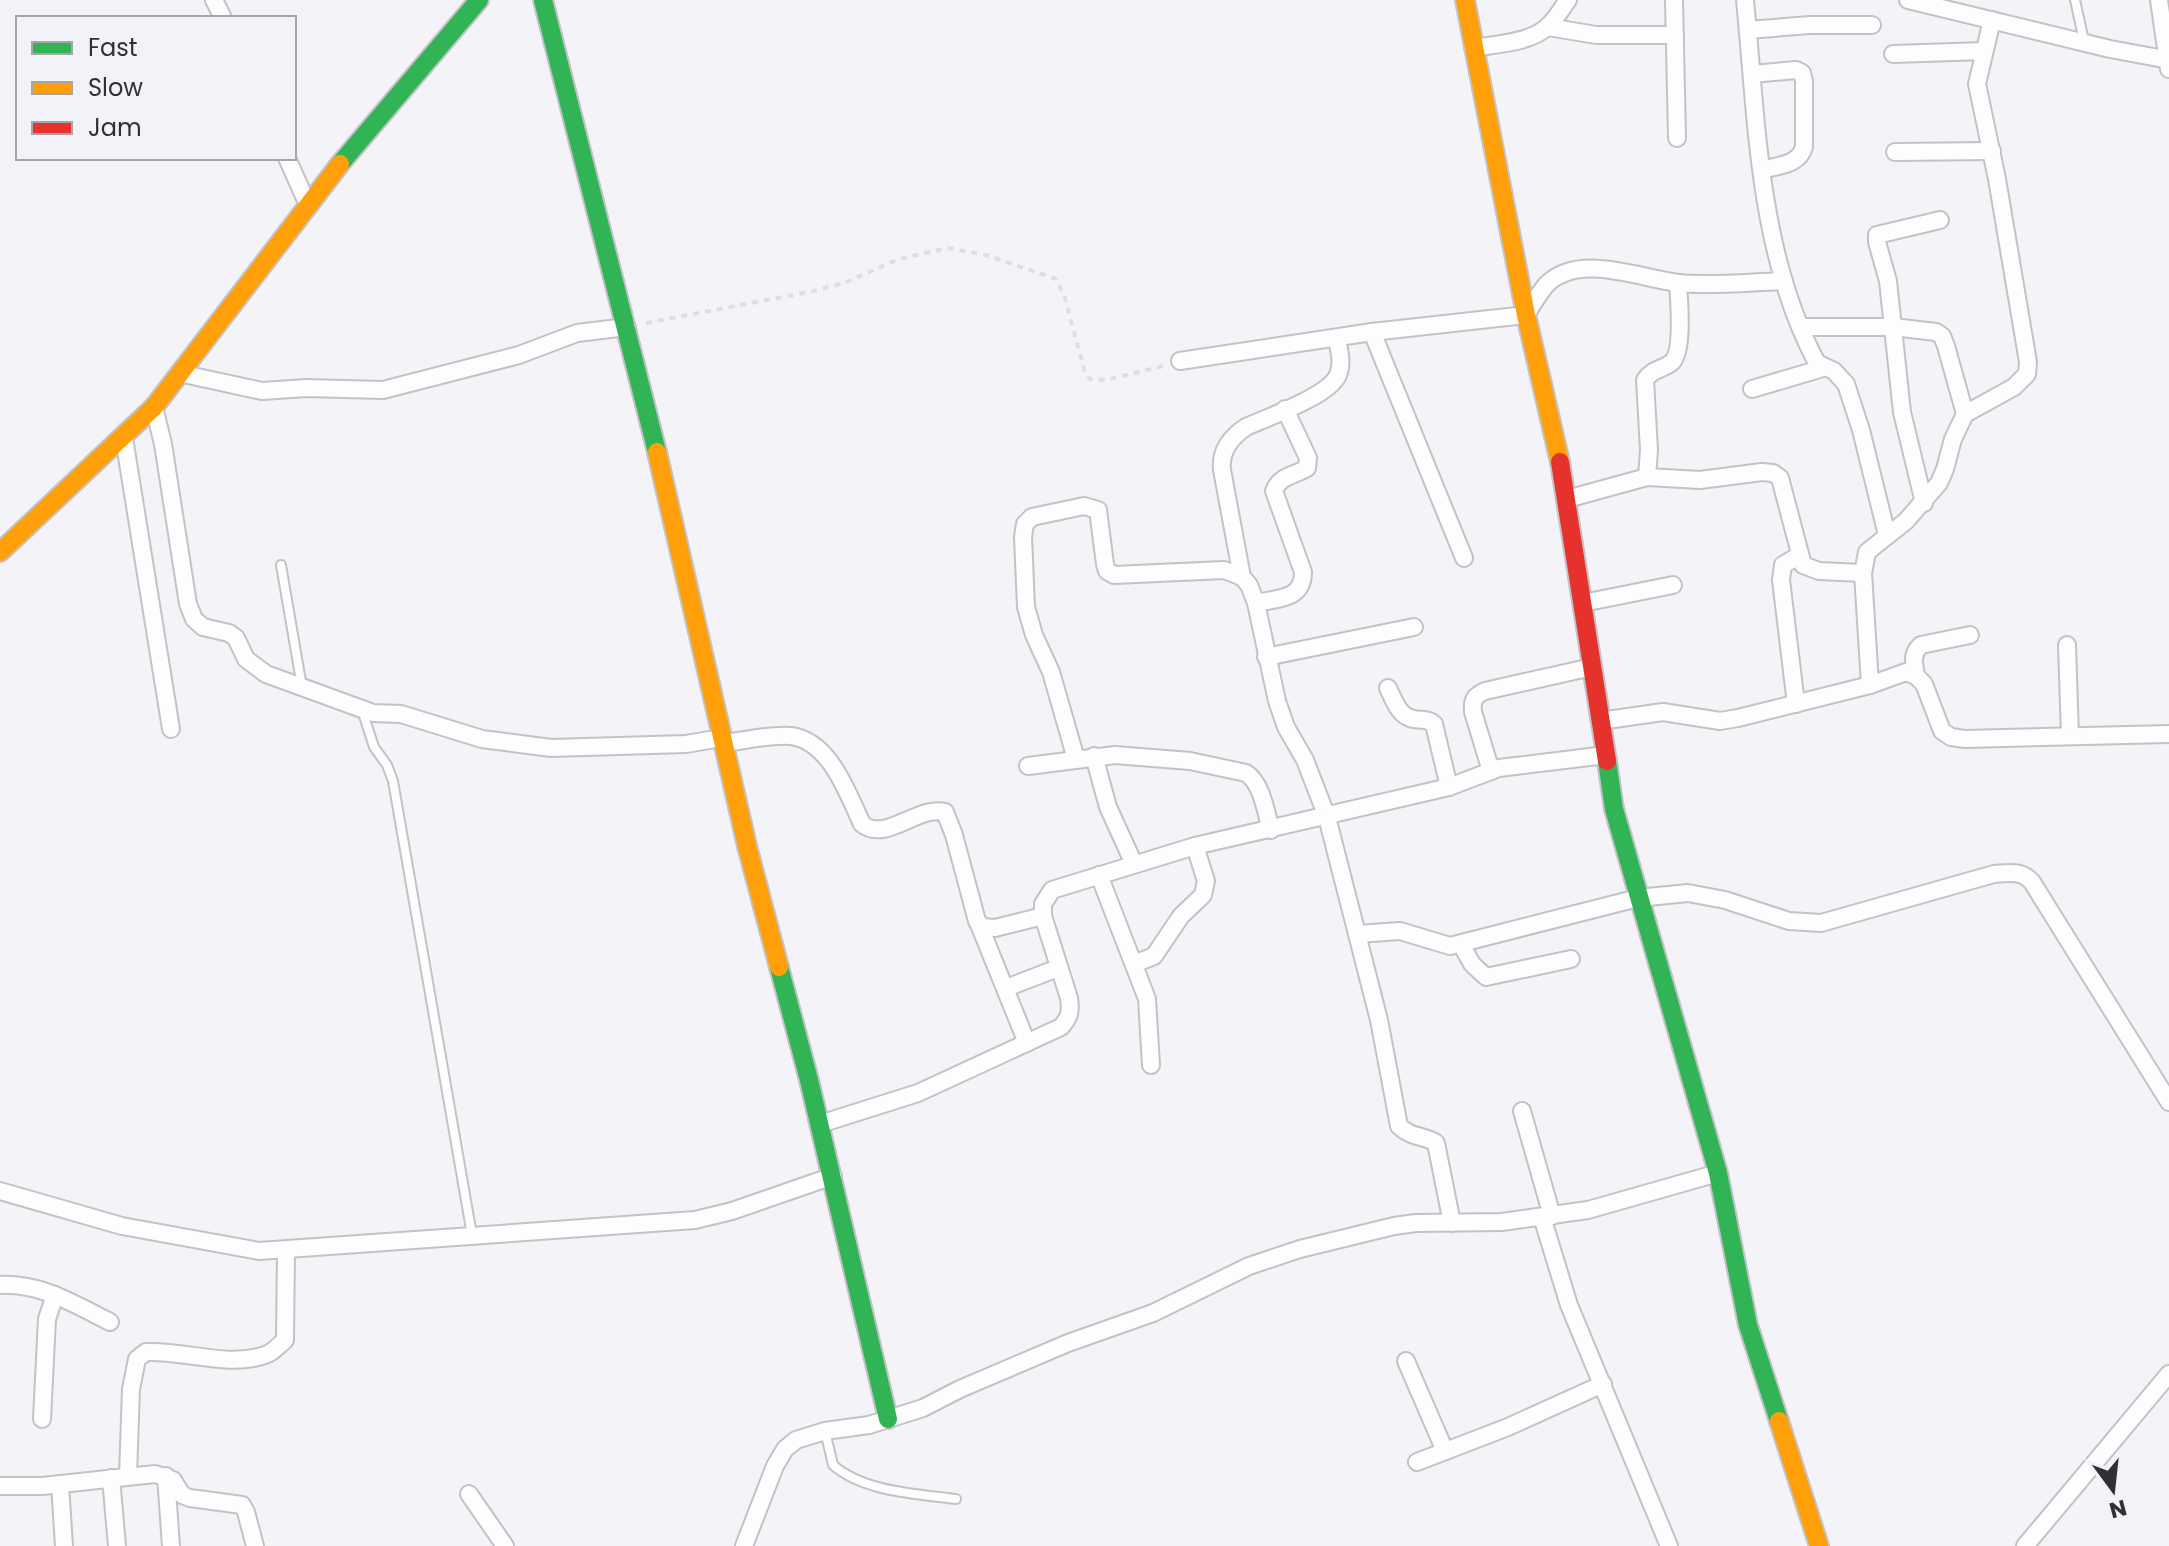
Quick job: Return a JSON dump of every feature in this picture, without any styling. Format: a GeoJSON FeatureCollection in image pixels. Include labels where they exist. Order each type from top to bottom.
{"type":"FeatureCollection","features":[{"type":"Feature","properties":{"kind":"street"},"geometry":{"type":"LineString","coordinates":[[0,552],[154,407],[308,205],[479,0]]}},
{"type":"Feature","properties":{"kind":"street"},"geometry":{"type":"LineString","coordinates":[[543,0],[643,388],[722,740],[833,1176],[888,1419]]}},
{"type":"Feature","properties":{"kind":"street"},"geometry":{"type":"LineString","coordinates":[[1465,0],[1526,315],[1567,499],[1614,809],[1718,1173],[1748,1325],[1819,1546]]}},
{"type":"Feature","properties":{"kind":"street"},"geometry":{"type":"LineString","coordinates":[[1473,48],[1530,37],[1548,27],[1568,0]]}},
{"type":"Feature","properties":{"kind":"street"},"geometry":{"type":"LineString","coordinates":[[1674,0],[1677,138]]}},
{"type":"Feature","properties":{"kind":"street"},"geometry":{"type":"LineString","coordinates":[[1745,0],[1762,170],[1775,253],[1817,363],[1834,371],[1846,384],[1861,430],[1887,535]]}},
{"type":"Feature","properties":{"kind":"street"},"geometry":{"type":"LineString","coordinates":[[1908,0],[2168,63],[2159,0]]}},
{"type":"Feature","properties":{"kind":"street"},"geometry":{"type":"LineString","coordinates":[[1870,685],[1863,573],[1867,552],[1924,503],[1945,469],[1953,439],[1965,414],[2014,387],[2027,374],[2028,362],[1992,151],[1977,84],[1992,20]]}},
{"type":"Feature","properties":{"kind":"street"},"geometry":{"type":"LineString","coordinates":[[1748,30],[1810,25],[1872,25]]}},
{"type":"Feature","properties":{"kind":"street"},"geometry":{"type":"LineString","coordinates":[[1548,27],[1596,35],[1675,35]]}},
{"type":"Feature","properties":{"kind":"street"},"geometry":{"type":"LineString","coordinates":[[1893,54],[1984,51]]}},
{"type":"Feature","properties":{"kind":"street"},"geometry":{"type":"LineString","coordinates":[[1752,74],[1796,70],[1802,73],[1804,81],[1802,155],[1795,161],[1762,170]]}},
{"type":"Feature","properties":{"kind":"street"},"geometry":{"type":"LineString","coordinates":[[1895,152],[1992,151]]}},
{"type":"Feature","properties":{"kind":"street"},"geometry":{"type":"LineString","coordinates":[[288,160],[308,205]]}},
{"type":"Feature","properties":{"kind":"street"},"geometry":{"type":"LineString","coordinates":[[1924,503],[1902,412],[1888,281],[1877,235],[1940,220]]}},
{"type":"Feature","properties":{"kind":"street"},"geometry":{"type":"LineString","coordinates":[[1526,315],[1546,285],[1556,278],[1598,268],[1678,283],[1784,281]]}},
{"type":"Feature","properties":{"kind":"street"},"geometry":{"type":"LineString","coordinates":[[1647,477],[1649,450],[1645,380],[1650,372],[1669,365],[1677,353],[1678,283]]}},
{"type":"Feature","properties":{"kind":"street"},"geometry":{"type":"LineString","coordinates":[[1180,361],[1372,332],[1526,315]]}},
{"type":"Feature","properties":{"kind":"street"},"geometry":{"type":"LineString","coordinates":[[179,373],[262,391],[306,388],[383,390],[519,355],[577,333],[627,327]]}},
{"type":"Feature","properties":{"kind":"street"},"geometry":{"type":"LineString","coordinates":[[1801,327],[1893,327],[1936,332],[1942,336],[1965,414]]}},
{"type":"Feature","properties":{"kind":"street"},"geometry":{"type":"LineString","coordinates":[[1372,332],[1464,558]]}},
{"type":"Feature","properties":{"kind":"street"},"geometry":{"type":"LineString","coordinates":[[1242,577],[1221,461],[1224,451],[1238,433],[1318,394],[1333,383],[1341,362],[1337,338]]}},
{"type":"Feature","properties":{"kind":"street"},"geometry":{"type":"LineString","coordinates":[[1752,389],[1823,368]]}},
{"type":"Feature","properties":{"kind":"street"},"geometry":{"type":"LineString","coordinates":[[154,407],[163,444],[188,604],[194,619],[203,627],[229,633],[236,638],[246,659],[266,674],[362,709],[386,715],[401,714],[482,739],[529,746],[686,744],[780,736],[792,736],[811,743],[829,762],[862,824],[869,829],[882,829],[931,811],[945,812],[977,921],[1027,1043]]}},
{"type":"Feature","properties":{"kind":"street"},"geometry":{"type":"LineString","coordinates":[[1256,603],[1295,594],[1303,581],[1303,572],[1274,491],[1277,482],[1307,468],[1308,458],[1285,409]]}},
{"type":"Feature","properties":{"kind":"street"},"geometry":{"type":"LineString","coordinates":[[124,438],[171,729]]}},
{"type":"Feature","properties":{"kind":"street"},"geometry":{"type":"LineString","coordinates":[[1567,499],[1647,477],[1700,480],[1773,473],[1780,478],[1803,565],[1809,569],[1863,573]]}},
{"type":"Feature","properties":{"kind":"street"},"geometry":{"type":"LineString","coordinates":[[1076,759],[1051,672],[1034,635],[1026,607],[1023,584],[1025,524],[1032,517],[1092,506],[1098,510],[1107,571],[1114,575],[1224,570],[1242,577],[1249,585],[1286,727],[1305,760],[1327,817],[1385,1045],[1399,1126],[1406,1134],[1427,1137],[1436,1143],[1452,1223]]}},
{"type":"Feature","properties":{"kind":"street"},"geometry":{"type":"LineString","coordinates":[[1796,704],[1781,580],[1783,565],[1800,555]]}},
{"type":"Feature","properties":{"kind":"street"},"geometry":{"type":"LineString","coordinates":[[1583,603],[1673,585]]}},
{"type":"Feature","properties":{"kind":"street"},"geometry":{"type":"LineString","coordinates":[[1266,657],[1414,627]]}},
{"type":"Feature","properties":{"kind":"street"},"geometry":{"type":"LineString","coordinates":[[1970,635],[1921,645],[1915,650],[1913,658],[1916,676],[1929,694],[1938,725],[1951,737],[2169,734]]}},
{"type":"Feature","properties":{"kind":"street"},"geometry":{"type":"LineString","coordinates":[[2067,645],[2070,736]]}},
{"type":"Feature","properties":{"kind":"street"},"geometry":{"type":"LineString","coordinates":[[1491,771],[1473,712],[1475,695],[1592,667]]}},
{"type":"Feature","properties":{"kind":"street"},"geometry":{"type":"LineString","coordinates":[[1600,721],[1663,712],[1720,721],[1870,685],[1896,674],[1906,672],[1916,676]]}},
{"type":"Feature","properties":{"kind":"street"},"geometry":{"type":"LineString","coordinates":[[1388,688],[1403,715],[1409,719],[1429,719],[1434,724],[1449,787]]}},
{"type":"Feature","properties":{"kind":"street"},"geometry":{"type":"LineString","coordinates":[[820,1124],[900,1100],[1061,1027],[1068,1019],[1069,998],[1043,916],[1043,904],[1052,890],[1195,846],[1449,787],[1491,771],[1522,764],[1606,755]]}},
{"type":"Feature","properties":{"kind":"street"},"geometry":{"type":"LineString","coordinates":[[1094,756],[1108,807],[1134,864]]}},
{"type":"Feature","properties":{"kind":"street"},"geometry":{"type":"LineString","coordinates":[[1028,766],[1094,756],[1190,761],[1246,773],[1258,788],[1271,830]]}},
{"type":"Feature","properties":{"kind":"street"},"geometry":{"type":"LineString","coordinates":[[1134,964],[1154,956],[1181,916],[1203,895],[1206,881],[1195,846]]}},
{"type":"Feature","properties":{"kind":"street"},"geometry":{"type":"LineString","coordinates":[[1357,934],[1400,931],[1441,945],[1461,944],[1638,898],[1688,893],[1713,896],[1789,921],[1821,923],[1994,874],[2015,872],[2025,875],[2051,911],[2169,1102]]}},
{"type":"Feature","properties":{"kind":"street"},"geometry":{"type":"LineString","coordinates":[[1099,875],[1149,1006],[1151,1065]]}},
{"type":"Feature","properties":{"kind":"street"},"geometry":{"type":"LineString","coordinates":[[977,921],[989,929],[1043,916]]}},
{"type":"Feature","properties":{"kind":"street"},"geometry":{"type":"LineString","coordinates":[[1461,944],[1472,964],[1486,977],[1571,959]]}},
{"type":"Feature","properties":{"kind":"street"},"geometry":{"type":"LineString","coordinates":[[1006,988],[1058,968]]}},
{"type":"Feature","properties":{"kind":"street"},"geometry":{"type":"LineString","coordinates":[[1522,1111],[1569,1305],[1669,1546]]}},
{"type":"Feature","properties":{"kind":"street"},"geometry":{"type":"LineString","coordinates":[[744,1546],[775,1466],[785,1449],[796,1440],[923,1408],[1068,1343],[1153,1313],[1227,1275],[1274,1257],[1394,1226],[1502,1222],[1588,1210],[1718,1173]]}},
{"type":"Feature","properties":{"kind":"street"},"geometry":{"type":"LineString","coordinates":[[0,1191],[122,1226],[259,1251],[286,1251],[695,1220],[732,1211],[833,1176]]}},
{"type":"Feature","properties":{"kind":"street"},"geometry":{"type":"LineString","coordinates":[[117,1546],[119,1477],[137,1359],[146,1352],[160,1351],[216,1359],[266,1355],[285,1340],[286,1251]]}},
{"type":"Feature","properties":{"kind":"street"},"geometry":{"type":"LineString","coordinates":[[0,1285],[19,1284],[55,1295],[110,1322]]}},
{"type":"Feature","properties":{"kind":"street"},"geometry":{"type":"LineString","coordinates":[[42,1419],[45,1333],[55,1295]]}},
{"type":"Feature","properties":{"kind":"street"},"geometry":{"type":"LineString","coordinates":[[1406,1361],[1445,1451]]}},
{"type":"Feature","properties":{"kind":"street"},"geometry":{"type":"LineString","coordinates":[[2025,1546],[2169,1374]]}},
{"type":"Feature","properties":{"kind":"street"},"geometry":{"type":"LineString","coordinates":[[1417,1462],[1508,1427],[1603,1384]]}},
{"type":"Feature","properties":{"kind":"street"},"geometry":{"type":"LineString","coordinates":[[166,1476],[171,1546]]}},
{"type":"Feature","properties":{"kind":"street"},"geometry":{"type":"LineString","coordinates":[[0,1486],[166,1476],[173,1480],[182,1495],[242,1505],[255,1546]]}},
{"type":"Feature","properties":{"kind":"street"},"geometry":{"type":"LineString","coordinates":[[60,1484],[64,1546]]}},
{"type":"Feature","properties":{"kind":"street"},"geometry":{"type":"LineString","coordinates":[[469,1494],[505,1546]]}},
{"type":"Feature","properties":{"kind":"lane"},"geometry":{"type":"LineString","coordinates":[[2075,0],[2085,42]]}},
{"type":"Feature","properties":{"kind":"lane"},"geometry":{"type":"LineString","coordinates":[[281,565],[302,688]]}},
{"type":"Feature","properties":{"kind":"lane"},"geometry":{"type":"LineString","coordinates":[[362,709],[374,747],[387,765],[393,781],[472,1235]]}},
{"type":"Feature","properties":{"kind":"lane"},"geometry":{"type":"LineString","coordinates":[[825,1431],[833,1465],[850,1477],[902,1491],[956,1499]]}},
{"type":"Feature","properties":{"kind":"path"},"geometry":{"type":"LineString","coordinates":[[627,327],[814,291],[844,283],[899,259],[948,248],[986,255],[1056,279],[1065,298],[1085,373],[1090,379],[1106,380],[1180,361]]}},
{"type":"Feature","properties":{"kind":"traffic: fast"},"geometry":{"type":"LineString","coordinates":[[340,164],[479,0]]}},
{"type":"Feature","properties":{"kind":"traffic: fast"},"geometry":{"type":"LineString","coordinates":[[543,0],[657,452]]}},
{"type":"Feature","properties":{"kind":"traffic: fast"},"geometry":{"type":"LineString","coordinates":[[1607,761],[1614,809],[1718,1173],[1748,1325],[1779,1421]]}},
{"type":"Feature","properties":{"kind":"traffic: fast"},"geometry":{"type":"LineString","coordinates":[[779,967],[809,1080],[888,1419]]}},
{"type":"Feature","properties":{"kind":"traffic: slow"},"geometry":{"type":"LineString","coordinates":[[1465,0],[1526,315],[1560,462]]}},
{"type":"Feature","properties":{"kind":"traffic: slow"},"geometry":{"type":"LineString","coordinates":[[0,552],[154,407],[340,164]]}},
{"type":"Feature","properties":{"kind":"traffic: slow"},"geometry":{"type":"LineString","coordinates":[[657,452],[747,846],[779,967]]}},
{"type":"Feature","properties":{"kind":"traffic: slow"},"geometry":{"type":"LineString","coordinates":[[1779,1421],[1819,1546]]}},
{"type":"Feature","properties":{"kind":"traffic: jam"},"geometry":{"type":"LineString","coordinates":[[1560,462],[1607,761]]}}]}
